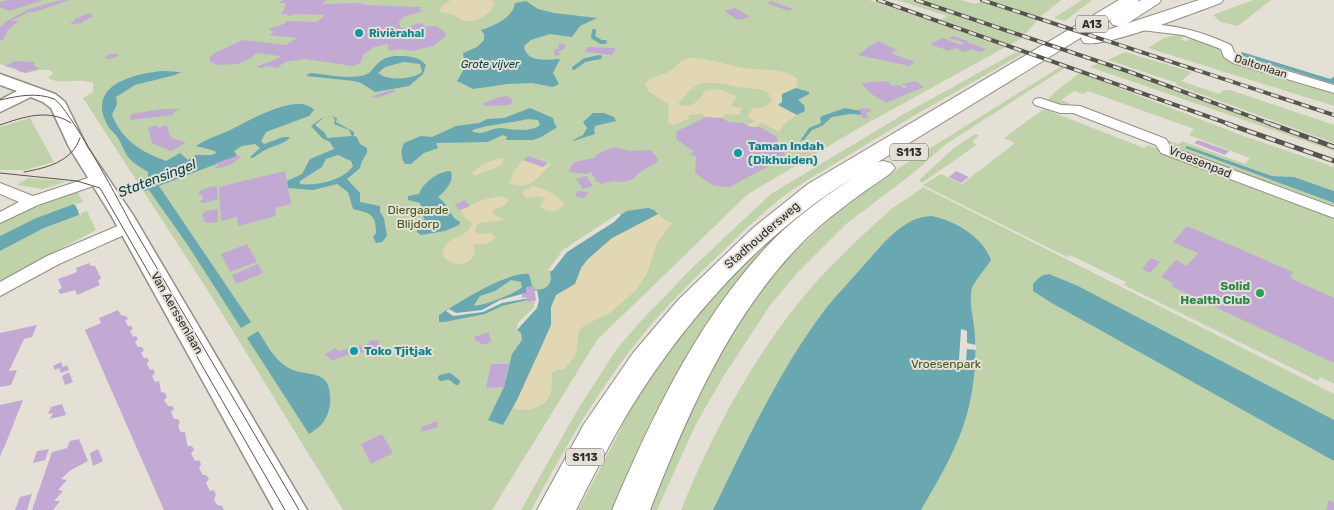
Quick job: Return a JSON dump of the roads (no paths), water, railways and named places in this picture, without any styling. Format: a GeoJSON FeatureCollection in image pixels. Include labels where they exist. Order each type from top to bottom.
{"type":"FeatureCollection","features":[{"type":"Feature","properties":{"kind":"main road","name":"Stadhoudersweg"},"geometry":{"type":"LineString","coordinates":[[556,510],[619,398],[660,339],[704,289],[745,248],[784,214],[817,189],[1131,0]]}},
{"type":"Feature","properties":{"kind":"main road","name":"Stadhoudersweg"},"geometry":{"type":"LineString","coordinates":[[1052,48],[1057,34],[1086,24],[1119,21],[1153,0]]}},
{"type":"Feature","properties":{"kind":"main road","name":"Stadhoudersweg"},"geometry":{"type":"LineString","coordinates":[[1086,24],[1114,34],[1184,8],[1215,0]]}},
{"type":"Feature","properties":{"kind":"main road","name":"Stadhoudersweg"},"geometry":{"type":"LineString","coordinates":[[631,510],[649,465],[684,391],[706,352],[748,289],[797,232],[832,203],[1086,24]]}},
{"type":"Feature","properties":{"kind":"street","name":"Daltonlaan"},"geometry":{"type":"LineString","coordinates":[[1137,27],[1166,28],[1222,44],[1228,49],[1228,54],[1237,60],[1334,88]]}},
{"type":"Feature","properties":{"kind":"street"},"geometry":{"type":"LineString","coordinates":[[0,107],[11,89]]}},
{"type":"Feature","properties":{"kind":"street","name":"Van Aerssenlaan"},"geometry":{"type":"LineString","coordinates":[[11,89],[62,116],[78,147],[125,221],[291,510]]}},
{"type":"Feature","properties":{"kind":"street","name":"Vroesenpad"},"geometry":{"type":"LineString","coordinates":[[1040,102],[1060,109],[1075,109],[1161,142],[1166,150],[1334,213]]}},
{"type":"Feature","properties":{"kind":"street"},"geometry":{"type":"LineString","coordinates":[[0,218],[32,202],[102,183]]}},
{"type":"Feature","properties":{"kind":"street"},"geometry":{"type":"LineString","coordinates":[[0,188],[32,202]]}},
{"type":"Feature","properties":{"kind":"street"},"geometry":{"type":"LineString","coordinates":[[0,290],[125,221]]}},
{"type":"Feature","properties":{"kind":"water","name":"Grote vijver"},"geometry":{"type":"Polygon","coordinates":[[[526,1],[538,9],[554,13],[597,18],[580,26],[572,37],[550,34],[531,40],[524,46],[533,58],[544,60],[560,59],[553,73],[559,84],[553,87],[532,83],[508,84],[473,89],[457,81],[465,67],[463,53],[477,47],[484,40],[484,34],[481,30],[497,24],[507,17],[515,3],[526,1]]]}},
{"type":"Feature","properties":{"kind":"water"},"geometry":{"type":"Polygon","coordinates":[[[1242,52],[1327,78],[1331,79],[1334,76],[1334,84],[1240,55],[1242,52]]]}},
{"type":"Feature","properties":{"kind":"water"},"geometry":{"type":"Polygon","coordinates":[[[394,56],[411,57],[419,59],[426,65],[423,74],[409,86],[375,92],[354,81],[306,76],[310,73],[344,77],[365,75],[387,58],[394,56]],[[404,62],[385,67],[378,73],[382,76],[394,78],[412,77],[422,72],[420,64],[404,62]]]}},
{"type":"Feature","properties":{"kind":"water","name":"Statensingel"},"geometry":{"type":"Polygon","coordinates":[[[162,71],[181,72],[135,85],[116,97],[117,104],[112,115],[121,132],[133,144],[166,161],[180,153],[188,160],[196,155],[212,155],[216,153],[215,151],[196,146],[271,110],[296,104],[306,105],[314,110],[309,116],[266,132],[261,141],[264,144],[283,137],[290,137],[252,158],[250,157],[260,148],[255,144],[242,146],[234,151],[237,156],[159,186],[251,322],[241,328],[189,247],[149,190],[144,191],[141,189],[78,211],[79,215],[44,228],[0,251],[0,236],[34,219],[74,204],[76,207],[138,185],[137,181],[148,177],[148,172],[129,158],[118,138],[108,126],[102,112],[103,101],[107,92],[126,79],[162,71]]]}},
{"type":"Feature","properties":{"kind":"water"},"geometry":{"type":"Polygon","coordinates":[[[796,88],[809,92],[809,94],[798,100],[804,105],[805,111],[797,115],[778,105],[782,102],[782,94],[796,88]]]}},
{"type":"Feature","properties":{"kind":"water"},"geometry":{"type":"Polygon","coordinates":[[[530,108],[553,118],[557,126],[533,140],[506,140],[507,137],[503,135],[488,142],[436,143],[438,148],[424,153],[411,164],[405,164],[402,159],[404,143],[421,136],[432,137],[456,126],[479,123],[487,119],[504,118],[530,108]],[[528,119],[481,127],[472,131],[479,133],[498,128],[528,130],[540,125],[538,120],[528,119]]]}},
{"type":"Feature","properties":{"kind":"water"},"geometry":{"type":"Polygon","coordinates":[[[845,108],[861,111],[864,115],[850,114],[832,117],[822,126],[812,130],[804,140],[800,141],[809,128],[821,123],[820,118],[822,116],[845,108]]]}},
{"type":"Feature","properties":{"kind":"water"},"geometry":{"type":"Polygon","coordinates":[[[593,113],[604,113],[614,117],[616,121],[595,126],[595,134],[573,141],[583,135],[587,128],[583,122],[593,113]]]}},
{"type":"Feature","properties":{"kind":"water"},"geometry":{"type":"Polygon","coordinates":[[[331,116],[323,118],[315,125],[325,133],[327,138],[352,136],[349,130],[334,124],[335,120],[332,116],[337,118],[336,122],[354,132],[354,136],[357,137],[360,144],[367,148],[367,153],[360,168],[347,179],[360,193],[360,202],[380,206],[387,236],[382,242],[376,243],[373,237],[376,233],[376,226],[371,215],[353,209],[348,192],[337,184],[313,190],[288,188],[287,181],[302,174],[310,159],[334,149],[330,142],[322,138],[311,126],[322,118],[331,116]],[[338,155],[326,159],[322,167],[300,181],[300,184],[329,181],[349,171],[353,166],[351,161],[338,155]]]}},
{"type":"Feature","properties":{"kind":"water"},"geometry":{"type":"Polygon","coordinates":[[[1187,146],[1272,176],[1294,177],[1334,191],[1334,203],[1185,148],[1187,146]]]}},
{"type":"Feature","properties":{"kind":"water"},"geometry":{"type":"Polygon","coordinates":[[[451,171],[450,182],[438,197],[445,203],[453,217],[460,222],[459,225],[445,231],[421,235],[417,232],[416,225],[424,219],[420,203],[408,200],[408,196],[419,194],[432,178],[441,173],[451,171]]]}},
{"type":"Feature","properties":{"kind":"water"},"geometry":{"type":"Polygon","coordinates":[[[648,208],[658,214],[612,238],[587,260],[581,268],[575,284],[556,295],[551,307],[551,325],[517,400],[503,425],[488,420],[504,387],[512,354],[522,340],[521,333],[517,330],[537,302],[531,299],[502,306],[485,314],[444,322],[439,322],[439,315],[496,282],[520,274],[529,274],[533,289],[545,288],[549,285],[551,279],[550,272],[566,250],[627,211],[648,208]],[[511,280],[495,291],[480,296],[474,305],[491,302],[513,293],[522,287],[521,282],[511,280]]]}},
{"type":"Feature","properties":{"kind":"water"},"geometry":{"type":"Polygon","coordinates":[[[931,216],[949,221],[967,231],[981,244],[991,260],[973,285],[971,294],[975,332],[975,358],[969,407],[959,438],[921,510],[713,510],[779,380],[810,330],[827,307],[894,233],[911,221],[931,216]]]}},
{"type":"Feature","properties":{"kind":"water"},"geometry":{"type":"Polygon","coordinates":[[[1049,274],[1078,286],[1334,420],[1334,461],[1033,291],[1033,284],[1036,280],[1049,274]]]}},
{"type":"Feature","properties":{"kind":"water"},"geometry":{"type":"Polygon","coordinates":[[[258,331],[280,362],[292,370],[316,375],[327,383],[330,391],[328,414],[320,425],[309,434],[247,338],[258,331]]]}},
{"type":"Feature","properties":{"kind":"waterway"},"geometry":{"type":"LineString","coordinates":[[594,31],[593,37],[601,42],[605,42]]}},
{"type":"Feature","properties":{"kind":"waterway"},"geometry":{"type":"LineString","coordinates":[[574,68],[585,60],[600,57]]}},
{"type":"Feature","properties":{"kind":"waterway"},"geometry":{"type":"LineString","coordinates":[[441,378],[449,376],[457,382]]}},
{"type":"Feature","properties":{"kind":"tram line"},"geometry":{"type":"LineString","coordinates":[[0,100],[27,95],[47,97],[54,99],[71,119],[299,510]]}},
{"type":"Feature","properties":{"kind":"tram line"},"geometry":{"type":"LineString","coordinates":[[0,125],[36,115],[63,118],[71,123]]}},
{"type":"Feature","properties":{"kind":"tram line"},"geometry":{"type":"LineString","coordinates":[[24,172],[49,166],[65,158],[71,153],[80,138]]}},
{"type":"Feature","properties":{"kind":"tram line"},"geometry":{"type":"LineString","coordinates":[[0,173],[77,181],[100,188],[285,510]]}},
{"type":"Feature","properties":{"kind":"railway"},"geometry":{"type":"LineString","coordinates":[[878,0],[1232,125]]}},
{"type":"Feature","properties":{"kind":"railway"},"geometry":{"type":"LineString","coordinates":[[916,0],[1130,72],[1274,125]]}},
{"type":"Feature","properties":{"kind":"railway"},"geometry":{"type":"LineString","coordinates":[[982,0],[1334,115]]}},
{"type":"Feature","properties":{"kind":"railway"},"geometry":{"type":"LineString","coordinates":[[1228,124],[1334,161]]}},
{"type":"Feature","properties":{"kind":"railway"},"geometry":{"type":"LineString","coordinates":[[1271,124],[1334,147]]}},
{"type":"Feature","properties":{"kind":"place","name":"Rivièrahal"},"geometry":{"type":"Point","coordinates":[359,33]}},
{"type":"Feature","properties":{"kind":"place","name":"Taman Indah (Dikhuiden)"},"geometry":{"type":"Point","coordinates":[738,153]}},
{"type":"Feature","properties":{"kind":"place","name":"Solid Health Club"},"geometry":{"type":"Point","coordinates":[1260,293]}},
{"type":"Feature","properties":{"kind":"place","name":"Toko Tjitjak"},"geometry":{"type":"Point","coordinates":[354,351]}},
{"type":"Feature","properties":{"kind":"park label","name":"Diergaarde Blijdorp"},"geometry":{"type":"Point","coordinates":[418,217]}},
{"type":"Feature","properties":{"kind":"park label","name":"Vroesenpark"},"geometry":{"type":"Point","coordinates":[946,364]}}]}
